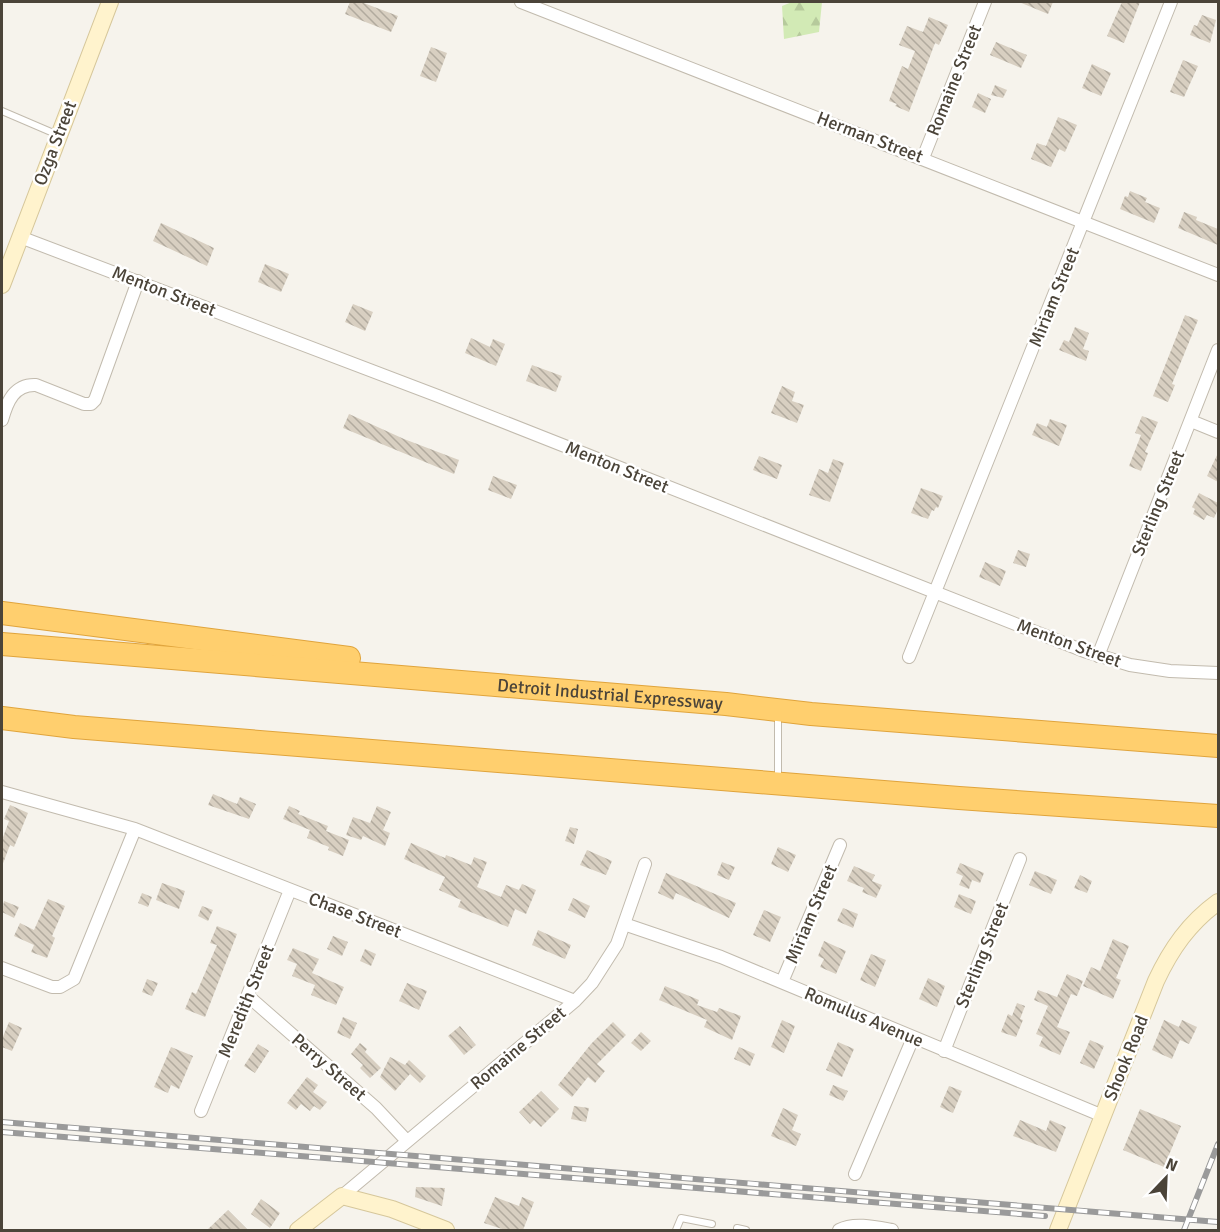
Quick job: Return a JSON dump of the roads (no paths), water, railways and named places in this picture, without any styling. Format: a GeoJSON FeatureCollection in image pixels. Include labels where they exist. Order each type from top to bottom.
{"type":"FeatureCollection","features":[{"type":"Feature","properties":{"kind":"highway"},"geometry":{"type":"LineString","coordinates":[[2,613],[726,705]]}},
{"type":"Feature","properties":{"kind":"highway","name":"Detroit Industrial Expressway"},"geometry":{"type":"LineString","coordinates":[[2,644],[778,711],[1218,746]]}},
{"type":"Feature","properties":{"kind":"highway"},"geometry":{"type":"LineString","coordinates":[[2,718],[84,728],[1218,816]]}},
{"type":"Feature","properties":{"kind":"street","name":"Ozga Street"},"geometry":{"type":"LineString","coordinates":[[2,285],[108,2]]}},
{"type":"Feature","properties":{"kind":"street","name":"Herman Street"},"geometry":{"type":"LineString","coordinates":[[521,2],[1218,274]]}},
{"type":"Feature","properties":{"kind":"street","name":"Romaine Street"},"geometry":{"type":"LineString","coordinates":[[923,158],[985,2]]}},
{"type":"Feature","properties":{"kind":"street","name":"Miriam Street"},"geometry":{"type":"LineString","coordinates":[[909,657],[1171,2]]}},
{"type":"Feature","properties":{"kind":"street","name":"Menton Street"},"geometry":{"type":"LineString","coordinates":[[20,237],[416,388],[1098,656],[1130,665],[1170,671],[1218,673]]}},
{"type":"Feature","properties":{"kind":"street"},"geometry":{"type":"LineString","coordinates":[[2,420],[12,394],[29,385],[36,385],[84,404],[91,404],[95,400],[138,282]]}},
{"type":"Feature","properties":{"kind":"street","name":"Sterling Street"},"geometry":{"type":"LineString","coordinates":[[1098,656],[1218,350]]}},
{"type":"Feature","properties":{"kind":"street"},"geometry":{"type":"LineString","coordinates":[[1191,421],[1218,432]]}},
{"type":"Feature","properties":{"kind":"street","name":"Chase Street"},"geometry":{"type":"LineString","coordinates":[[2,792],[135,829],[574,1001]]}},
{"type":"Feature","properties":{"kind":"street"},"geometry":{"type":"LineString","coordinates":[[2,968],[52,987],[60,987],[74,979],[135,829]]}},
{"type":"Feature","properties":{"kind":"street","name":"Miriam Street"},"geometry":{"type":"LineString","coordinates":[[782,982],[840,845]]}},
{"type":"Feature","properties":{"kind":"street","name":"Sterling Street"},"geometry":{"type":"LineString","coordinates":[[944,1051],[1020,859]]}},
{"type":"Feature","properties":{"kind":"street","name":"Romaine Street"},"geometry":{"type":"LineString","coordinates":[[342,1196],[574,1001],[592,982],[608,961],[617,944],[645,864]]}},
{"type":"Feature","properties":{"kind":"street","name":"Meredith Street"},"geometry":{"type":"LineString","coordinates":[[201,1111],[290,890]]}},
{"type":"Feature","properties":{"kind":"street","name":"Shook Road"},"geometry":{"type":"LineString","coordinates":[[1058,1230],[1167,957],[1190,926],[1218,902]]}},
{"type":"Feature","properties":{"kind":"street","name":"Romulus Avenue"},"geometry":{"type":"LineString","coordinates":[[624,924],[689,945],[782,982],[1103,1116]]}},
{"type":"Feature","properties":{"kind":"street","name":"Perry Street"},"geometry":{"type":"LineString","coordinates":[[248,996],[376,1108],[407,1141]]}},
{"type":"Feature","properties":{"kind":"street"},"geometry":{"type":"LineString","coordinates":[[855,1174],[914,1038]]}},
{"type":"Feature","properties":{"kind":"street"},"geometry":{"type":"LineString","coordinates":[[298,1230],[342,1196],[392,1209],[446,1230]]}},
{"type":"Feature","properties":{"kind":"street"},"geometry":{"type":"LineString","coordinates":[[839,1230],[854,1226],[892,1230]]}},
{"type":"Feature","properties":{"kind":"lane"},"geometry":{"type":"LineString","coordinates":[[2,111],[58,135]]}},
{"type":"Feature","properties":{"kind":"lane"},"geometry":{"type":"LineString","coordinates":[[778,711],[778,783]]}},
{"type":"Feature","properties":{"kind":"lane"},"geometry":{"type":"LineString","coordinates":[[676,1230],[681,1218],[712,1224]]}},
{"type":"Feature","properties":{"kind":"lane"},"geometry":{"type":"LineString","coordinates":[[738,1228],[746,1230]]}},
{"type":"Feature","properties":{"kind":"railway"},"geometry":{"type":"LineString","coordinates":[[2,1122],[1218,1222]]}},
{"type":"Feature","properties":{"kind":"railway"},"geometry":{"type":"LineString","coordinates":[[2,1132],[1045,1216]]}},
{"type":"Feature","properties":{"kind":"railway"},"geometry":{"type":"LineString","coordinates":[[1184,1230],[1218,1144]]}}]}
